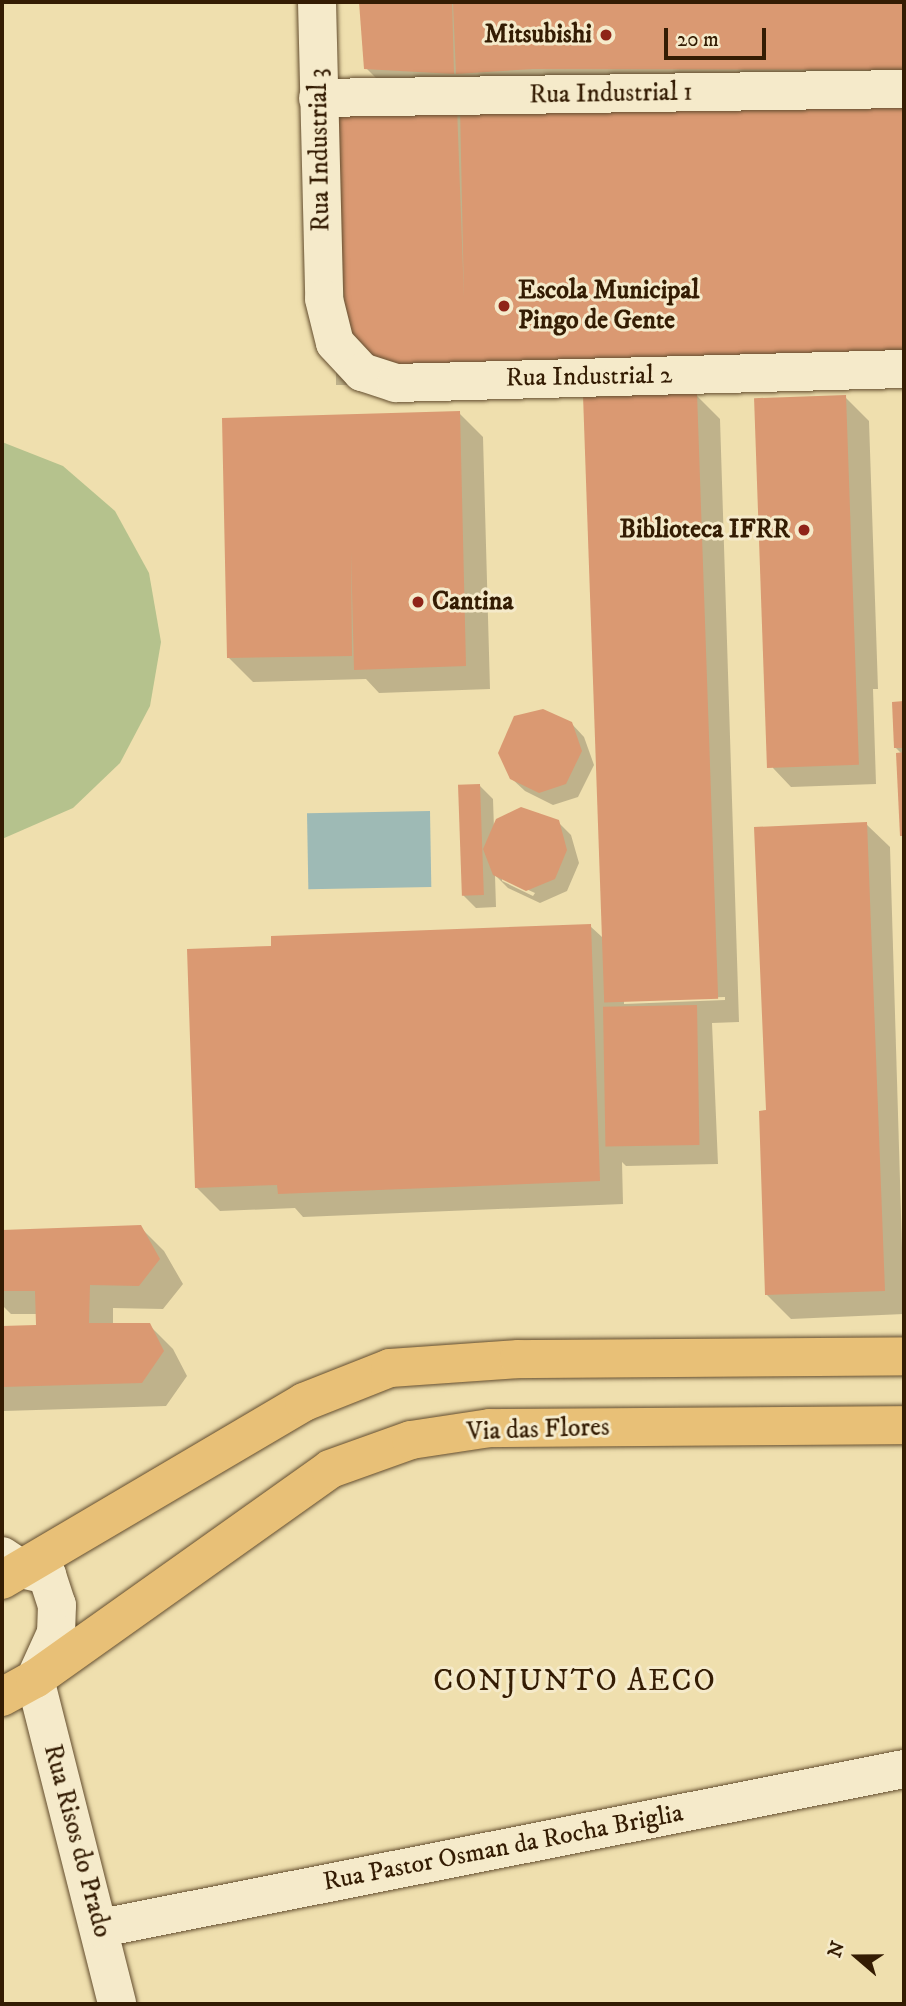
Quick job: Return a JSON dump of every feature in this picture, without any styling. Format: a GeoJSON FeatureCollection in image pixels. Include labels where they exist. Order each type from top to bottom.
{"type":"FeatureCollection","features":[{"type":"Feature","properties":{"kind":"main road"},"geometry":{"type":"LineString","coordinates":[[8,1568],[304,1402],[390,1368],[519,1359],[904,1356]]}},
{"type":"Feature","properties":{"kind":"main road","name":"Via das Flores"},"geometry":{"type":"LineString","coordinates":[[2,1697],[35,1679],[330,1469],[411,1440],[489,1428],[904,1425]]}},
{"type":"Feature","properties":{"kind":"street","name":"Rua Industrial 3"},"geometry":{"type":"LineString","coordinates":[[317,2],[324,299]]}},
{"type":"Feature","properties":{"kind":"street","name":"Rua Industrial 1"},"geometry":{"type":"LineString","coordinates":[[318,99],[904,89]]}},
{"type":"Feature","properties":{"kind":"street","name":"Rua Industrial 2"},"geometry":{"type":"LineString","coordinates":[[324,299],[329,328],[341,354],[362,372],[389,383],[904,369]]}},
{"type":"Feature","properties":{"kind":"street"},"geometry":{"type":"LineString","coordinates":[[8,1568],[47,1575],[59,1618],[49,1653],[35,1679]]}},
{"type":"Feature","properties":{"kind":"street","name":"Rua Risos do Prado"},"geometry":{"type":"LineString","coordinates":[[35,1679],[101,1928],[117,2004]]}},
{"type":"Feature","properties":{"kind":"street","name":"Rua Pastor Osman da Rocha Briglia"},"geometry":{"type":"LineString","coordinates":[[101,1928],[904,1769]]}},
{"type":"Feature","properties":{"kind":"green space"},"geometry":{"type":"Polygon","coordinates":[[[2,442],[63,466],[115,511],[149,573],[161,642],[150,706],[120,763],[73,808],[2,839],[2,442]]]}},
{"type":"Feature","properties":{"kind":"water"},"geometry":{"type":"Polygon","coordinates":[[[430,811],[431,887],[308,889],[307,813],[430,811]]]}},
{"type":"Feature","properties":{"kind":"building"},"geometry":{"type":"Polygon","coordinates":[[[359,2],[452,2],[454,74],[364,69],[359,2]]]}},
{"type":"Feature","properties":{"kind":"building"},"geometry":{"type":"Polygon","coordinates":[[[453,2],[904,2],[904,70],[533,69],[456,74],[453,2]]]}},
{"type":"Feature","properties":{"kind":"building"},"geometry":{"type":"Polygon","coordinates":[[[904,98],[904,362],[377,375],[347,353],[334,106],[457,107],[464,299],[460,106],[904,98]]]}},
{"type":"Feature","properties":{"kind":"building"},"geometry":{"type":"Polygon","coordinates":[[[697,393],[718,999],[604,1003],[583,397],[697,393]]]}},
{"type":"Feature","properties":{"kind":"building","name":"Biblioteca IFRR"},"geometry":{"type":"Polygon","coordinates":[[[846,395],[859,765],[767,768],[754,398],[846,395]]]}},
{"type":"Feature","properties":{"kind":"building"},"geometry":{"type":"Polygon","coordinates":[[[460,411],[466,666],[354,670],[351,552],[352,656],[227,658],[222,418],[460,411]]]}},
{"type":"Feature","properties":{"kind":"building"},"geometry":{"type":"Polygon","coordinates":[[[904,701],[904,748],[894,748],[892,702],[904,701]]]}},
{"type":"Feature","properties":{"kind":"building"},"geometry":{"type":"Polygon","coordinates":[[[543,709],[572,722],[582,751],[566,784],[539,793],[510,779],[498,753],[514,716],[543,709]]]}},
{"type":"Feature","properties":{"kind":"building"},"geometry":{"type":"Polygon","coordinates":[[[904,752],[904,836],[900,836],[896,753],[904,752]]]}},
{"type":"Feature","properties":{"kind":"building"},"geometry":{"type":"Polygon","coordinates":[[[480,784],[484,895],[462,896],[458,785],[480,784]]]}},
{"type":"Feature","properties":{"kind":"building"},"geometry":{"type":"Polygon","coordinates":[[[521,807],[559,820],[567,850],[555,879],[526,891],[493,875],[483,849],[496,819],[521,807]]]}},
{"type":"Feature","properties":{"kind":"building"},"geometry":{"type":"Polygon","coordinates":[[[867,822],[885,1291],[765,1295],[759,1111],[766,1110],[754,827],[867,822]]]}},
{"type":"Feature","properties":{"kind":"building"},"geometry":{"type":"Polygon","coordinates":[[[591,924],[600,1181],[278,1194],[277,1185],[195,1188],[187,949],[271,946],[271,936],[591,924]]]}},
{"type":"Feature","properties":{"kind":"building"},"geometry":{"type":"Polygon","coordinates":[[[697,1005],[699,1145],[605,1147],[603,1007],[697,1005]]]}},
{"type":"Feature","properties":{"kind":"building"},"geometry":{"type":"Polygon","coordinates":[[[141,1225],[160,1259],[139,1286],[90,1285],[89,1323],[150,1323],[164,1351],[142,1383],[2,1387],[2,1326],[36,1325],[35,1291],[2,1291],[2,1230],[141,1225]]]}},
{"type":"Feature","properties":{"kind":"place","name":"Mitsubishi"},"geometry":{"type":"Point","coordinates":[606,35]}},
{"type":"Feature","properties":{"kind":"place","name":"Escola Municipal Pingo de Gente"},"geometry":{"type":"Point","coordinates":[504,306]}},
{"type":"Feature","properties":{"kind":"place","name":"Biblioteca IFRR"},"geometry":{"type":"Point","coordinates":[804,530]}},
{"type":"Feature","properties":{"kind":"place","name":"Cantina"},"geometry":{"type":"Point","coordinates":[418,602]}},
{"type":"Feature","properties":{"kind":"district","name":"CONJUNTO AECO"},"geometry":{"type":"Point","coordinates":[575,1682]}}]}
